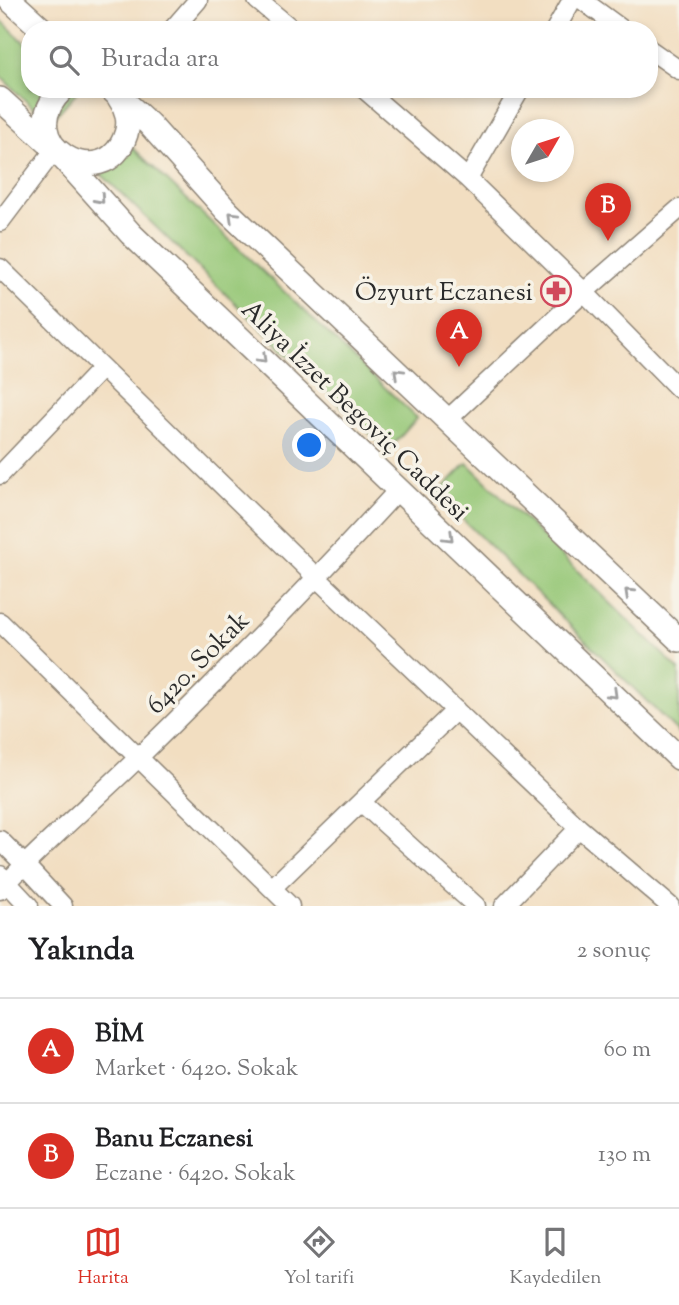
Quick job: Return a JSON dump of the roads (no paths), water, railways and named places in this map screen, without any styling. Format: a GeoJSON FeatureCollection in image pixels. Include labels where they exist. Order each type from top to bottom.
{"type":"FeatureCollection","features":[{"type":"Feature","properties":{"kind":"main road"},"geometry":{"type":"LineString","coordinates":[[10,0],[33,21]]}},
{"type":"Feature","properties":{"kind":"main road"},"geometry":{"type":"LineString","coordinates":[[54,98],[48,110],[48,137],[55,149],[65,158],[91,164],[115,153],[123,142],[128,130],[128,116],[119,98]]}},
{"type":"Feature","properties":{"kind":"main road","name":"Aliya İzzet Begoviç Caddesi"},"geometry":{"type":"LineString","coordinates":[[121,98],[149,124],[227,211],[679,640]]}},
{"type":"Feature","properties":{"kind":"main road","name":"Aliya İzzet Begoviç Caddesi"},"geometry":{"type":"LineString","coordinates":[[0,99],[55,149],[131,234],[679,758]]}},
{"type":"Feature","properties":{"kind":"street"},"geometry":{"type":"LineString","coordinates":[[180,21],[198,0]]}},
{"type":"Feature","properties":{"kind":"street"},"geometry":{"type":"LineString","coordinates":[[257,0],[282,21]]}},
{"type":"Feature","properties":{"kind":"street"},"geometry":{"type":"LineString","coordinates":[[560,21],[572,0]]}},
{"type":"Feature","properties":{"kind":"street"},"geometry":{"type":"LineString","coordinates":[[582,0],[611,21]]}},
{"type":"Feature","properties":{"kind":"street"},"geometry":{"type":"LineString","coordinates":[[658,56],[679,71]]}},
{"type":"Feature","properties":{"kind":"street"},"geometry":{"type":"LineString","coordinates":[[374,98],[468,178],[679,389]]}},
{"type":"Feature","properties":{"kind":"street"},"geometry":{"type":"LineString","coordinates":[[468,178],[515,98]]}},
{"type":"Feature","properties":{"kind":"street"},"geometry":{"type":"LineString","coordinates":[[0,222],[55,149]]}},
{"type":"Feature","properties":{"kind":"street"},"geometry":{"type":"LineString","coordinates":[[447,420],[584,292],[679,209]]}},
{"type":"Feature","properties":{"kind":"street"},"geometry":{"type":"LineString","coordinates":[[0,268],[317,578],[579,828],[670,906]]}},
{"type":"Feature","properties":{"kind":"street"},"geometry":{"type":"LineString","coordinates":[[0,475],[102,368]]}},
{"type":"Feature","properties":{"kind":"street","name":"6420. Sokak"},"geometry":{"type":"LineString","coordinates":[[2,882],[138,758],[317,578],[399,489]]}},
{"type":"Feature","properties":{"kind":"street"},"geometry":{"type":"LineString","coordinates":[[0,622],[290,906]]}},
{"type":"Feature","properties":{"kind":"street"},"geometry":{"type":"LineString","coordinates":[[272,888],[456,710]]}},
{"type":"Feature","properties":{"kind":"street"},"geometry":{"type":"LineString","coordinates":[[362,802],[477,906]]}},
{"type":"Feature","properties":{"kind":"street"},"geometry":{"type":"LineString","coordinates":[[504,906],[579,828]]}},
{"type":"Feature","properties":{"kind":"street"},"geometry":{"type":"LineString","coordinates":[[0,840],[64,906]]}},
{"type":"Feature","properties":{"kind":"street"},"geometry":{"type":"LineString","coordinates":[[2,882],[29,906]]}},
{"type":"Feature","properties":{"kind":"place","name":"Banu Eczanesi"},"geometry":{"type":"Point","coordinates":[608,241]}},
{"type":"Feature","properties":{"kind":"place","name":"Özyurt Eczanesi"},"geometry":{"type":"Point","coordinates":[556,291]}},
{"type":"Feature","properties":{"kind":"place","name":"BİM"},"geometry":{"type":"Point","coordinates":[459,367]}}]}
